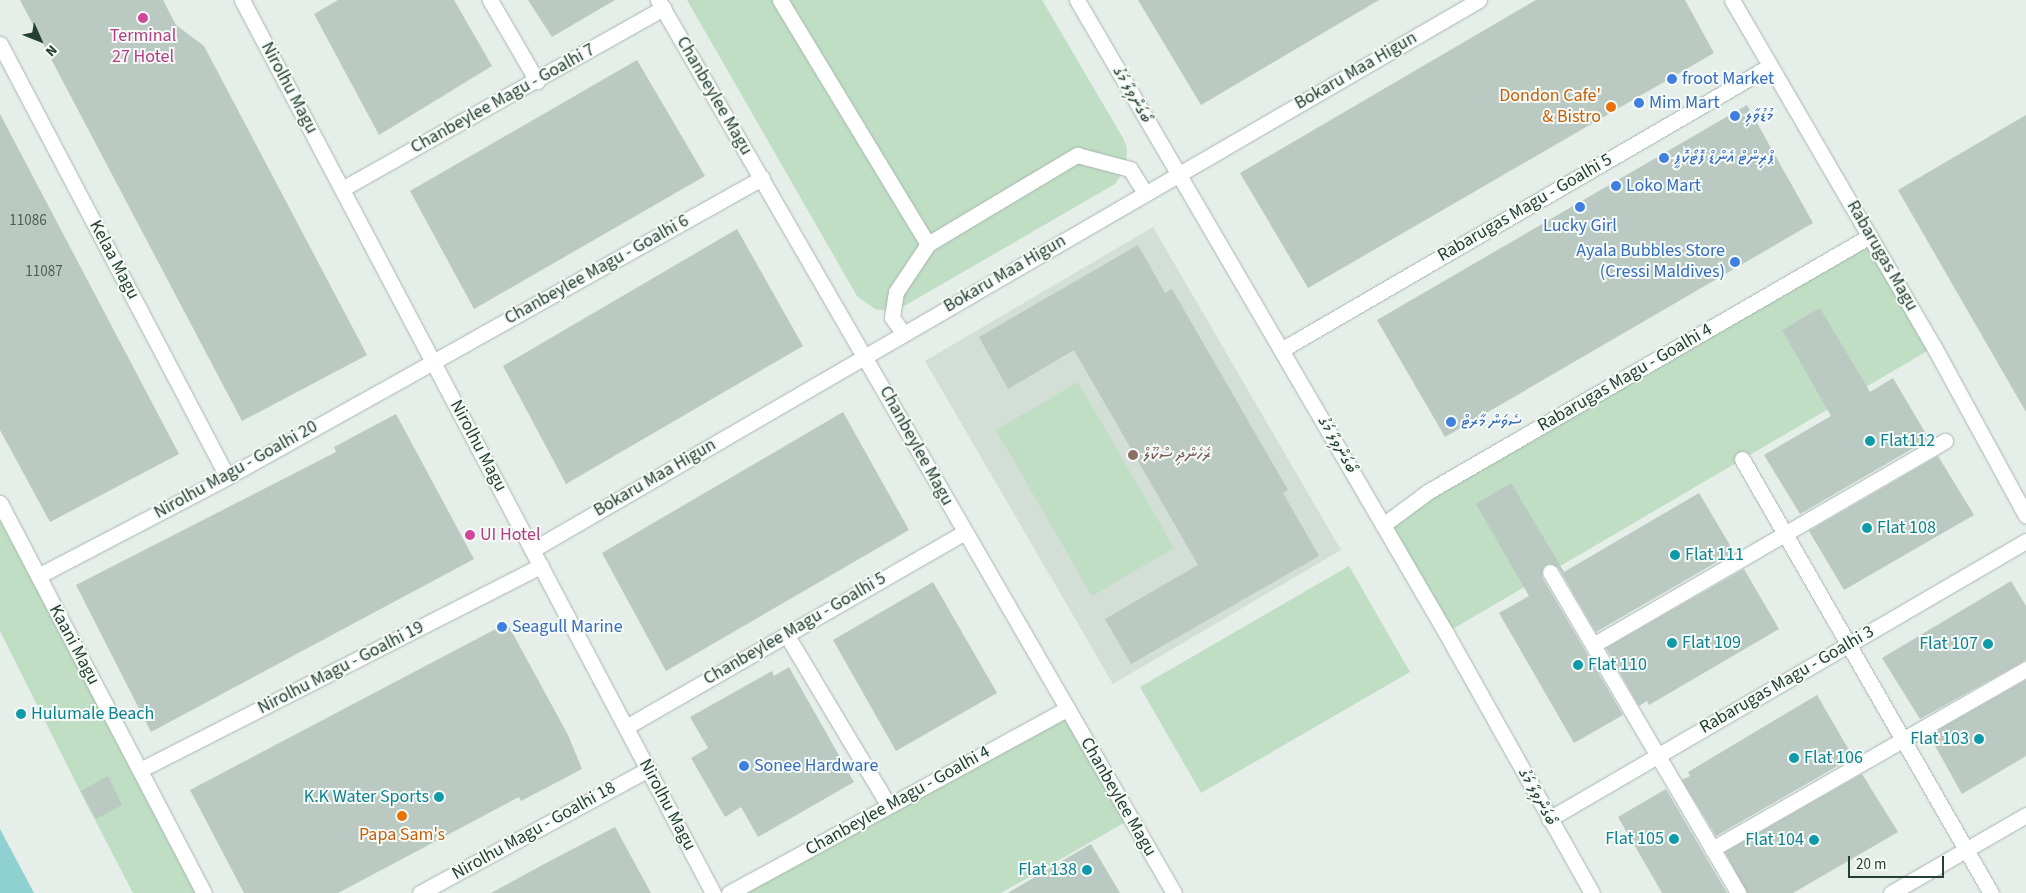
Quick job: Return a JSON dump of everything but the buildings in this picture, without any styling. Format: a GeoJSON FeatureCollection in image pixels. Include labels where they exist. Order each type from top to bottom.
{"type":"FeatureCollection","features":[{"type":"Feature","properties":{"kind":"street","name":"Nirolhu Magu"},"geometry":{"type":"LineString","coordinates":[[242,0],[713,893]]}},
{"type":"Feature","properties":{"kind":"street"},"geometry":{"type":"LineString","coordinates":[[490,0],[537,81]]}},
{"type":"Feature","properties":{"kind":"street"},"geometry":{"type":"LineString","coordinates":[[780,0],[928,244]]}},
{"type":"Feature","properties":{"kind":"street","name":"ބޯގަންވިލާ މަގު"},"geometry":{"type":"LineString","coordinates":[[1077,0],[1383,525],[1592,893]]}},
{"type":"Feature","properties":{"kind":"street","name":"Bokaru Maa Higun"},"geometry":{"type":"LineString","coordinates":[[532,550],[1478,0]]}},
{"type":"Feature","properties":{"kind":"street","name":"Rabarugas Magu"},"geometry":{"type":"LineString","coordinates":[[1732,0],[1870,236],[2026,516]]}},
{"type":"Feature","properties":{"kind":"street","name":"Chanbeylee Magu - Goalhi 7"},"geometry":{"type":"LineString","coordinates":[[342,189],[537,81],[661,4]]}},
{"type":"Feature","properties":{"kind":"street","name":"Chanbeylee Magu"},"geometry":{"type":"LineString","coordinates":[[661,4],[1174,893]]}},
{"type":"Feature","properties":{"kind":"street","name":"Kelaa Magu"},"geometry":{"type":"LineString","coordinates":[[0,44],[228,477]]}},
{"type":"Feature","properties":{"kind":"street","name":"Rabarugas Magu - Goalhi 5"},"geometry":{"type":"LineString","coordinates":[[1281,350],[1770,66]]}},
{"type":"Feature","properties":{"kind":"street"},"geometry":{"type":"LineString","coordinates":[[903,333],[892,316],[896,292],[928,244],[1077,155],[1130,169],[1145,193]]}},
{"type":"Feature","properties":{"kind":"street","name":"Chanbeylee Magu - Goalhi 6"},"geometry":{"type":"LineString","coordinates":[[432,361],[762,178]]}},
{"type":"Feature","properties":{"kind":"street","name":"Rabarugas Magu - Goalhi 4"},"geometry":{"type":"LineString","coordinates":[[1383,525],[1429,491],[1870,236]]}},
{"type":"Feature","properties":{"kind":"street","name":"Nirolhu Magu - Goalhi 20"},"geometry":{"type":"LineString","coordinates":[[38,576],[228,477],[432,361]]}},
{"type":"Feature","properties":{"kind":"street"},"geometry":{"type":"LineString","coordinates":[[1593,645],[1945,441]]}},
{"type":"Feature","properties":{"kind":"street"},"geometry":{"type":"LineString","coordinates":[[1742,459],[1991,893]]}},
{"type":"Feature","properties":{"kind":"street","name":"Kaani Magu"},"geometry":{"type":"LineString","coordinates":[[0,503],[204,893]]}},
{"type":"Feature","properties":{"kind":"street","name":"Chanbeylee Magu - Goalhi 5"},"geometry":{"type":"LineString","coordinates":[[626,727],[964,532]]}},
{"type":"Feature","properties":{"kind":"street","name":"Rabarugas Magu - Goalhi 3"},"geometry":{"type":"LineString","coordinates":[[1549,819],[2026,541]]}},
{"type":"Feature","properties":{"kind":"street","name":"Nirolhu Magu - Goalhi 19"},"geometry":{"type":"LineString","coordinates":[[140,770],[541,566]]}},
{"type":"Feature","properties":{"kind":"street"},"geometry":{"type":"LineString","coordinates":[[1550,572],[1738,893]]}},
{"type":"Feature","properties":{"kind":"street"},"geometry":{"type":"LineString","coordinates":[[786,634],[888,806]]}},
{"type":"Feature","properties":{"kind":"street"},"geometry":{"type":"LineString","coordinates":[[1712,849],[2026,668]]}},
{"type":"Feature","properties":{"kind":"street","name":"Chanbeylee Magu - Goalhi 4"},"geometry":{"type":"LineString","coordinates":[[729,893],[1067,709]]}},
{"type":"Feature","properties":{"kind":"street","name":"Nirolhu Magu - Goalhi 18"},"geometry":{"type":"LineString","coordinates":[[420,893],[446,887],[648,770]]}},
{"type":"Feature","properties":{"kind":"street"},"geometry":{"type":"LineString","coordinates":[[1891,893],[2026,814]]}},
{"type":"Feature","properties":{"kind":"shaded area","name":"ރެހެންދި ސްކޫލް"},"geometry":{"type":"Polygon","coordinates":[[[1153,227],[1341,550],[1113,684],[925,361],[1153,227]]]}},
{"type":"Feature","properties":{"kind":"green space"},"geometry":{"type":"Polygon","coordinates":[[[687,0],[1042,0],[1123,138],[1127,148],[1126,168],[1115,184],[906,305],[887,311],[875,309],[857,296],[687,0]]]}},
{"type":"Feature","properties":{"kind":"green space"},"geometry":{"type":"Polygon","coordinates":[[[1870,236],[1934,347],[1446,633],[1383,525],[1870,236]]]}},
{"type":"Feature","properties":{"kind":"green space"},"geometry":{"type":"Polygon","coordinates":[[[1078,382],[1174,548],[1092,596],[996,430],[1078,382]]]}},
{"type":"Feature","properties":{"kind":"green space"},"geometry":{"type":"Polygon","coordinates":[[[0,502],[204,893],[133,893],[0,631],[0,502]]]}},
{"type":"Feature","properties":{"kind":"green space"},"geometry":{"type":"Polygon","coordinates":[[[1349,566],[1410,672],[1201,793],[1140,687],[1349,566]]]}},
{"type":"Feature","properties":{"kind":"green space"},"geometry":{"type":"Polygon","coordinates":[[[1067,709],[1131,819],[1001,893],[729,893],[1067,709]]]}},
{"type":"Feature","properties":{"kind":"water"},"geometry":{"type":"Polygon","coordinates":[[[0,829],[34,893],[0,893],[0,829]]]}},
{"type":"Feature","properties":{"kind":"place","name":"Terminal 27 Hotel"},"geometry":{"type":"Point","coordinates":[143,18]}},
{"type":"Feature","properties":{"kind":"place","name":"froot Market"},"geometry":{"type":"Point","coordinates":[1672,79]}},
{"type":"Feature","properties":{"kind":"place","name":"Mim Mart"},"geometry":{"type":"Point","coordinates":[1639,103]}},
{"type":"Feature","properties":{"kind":"place","name":"Dondon Cafe' & Bistro"},"geometry":{"type":"Point","coordinates":[1611,107]}},
{"type":"Feature","properties":{"kind":"place","name":"މުޑުވާލި"},"geometry":{"type":"Point","coordinates":[1735,116]}},
{"type":"Feature","properties":{"kind":"place","name":"ޕްރިންޓް އެންޑް ފޮޓޯކޮޕީ"},"geometry":{"type":"Point","coordinates":[1664,158]}},
{"type":"Feature","properties":{"kind":"place","name":"Loko Mart"},"geometry":{"type":"Point","coordinates":[1616,186]}},
{"type":"Feature","properties":{"kind":"place","name":"Lucky Girl"},"geometry":{"type":"Point","coordinates":[1580,207]}},
{"type":"Feature","properties":{"kind":"place","name":"Ayala Bubbles Store (Cressi Maldives)"},"geometry":{"type":"Point","coordinates":[1735,262]}},
{"type":"Feature","properties":{"kind":"place","name":"ސެވަން މާރޓް"},"geometry":{"type":"Point","coordinates":[1451,422]}},
{"type":"Feature","properties":{"kind":"place","name":"Flat112"},"geometry":{"type":"Point","coordinates":[1870,441]}},
{"type":"Feature","properties":{"kind":"place","name":"ރެހެންދި ސްކޫލް"},"geometry":{"type":"Point","coordinates":[1133,455]}},
{"type":"Feature","properties":{"kind":"place","name":"Flat 108"},"geometry":{"type":"Point","coordinates":[1867,528]}},
{"type":"Feature","properties":{"kind":"place","name":"UI Hotel"},"geometry":{"type":"Point","coordinates":[470,535]}},
{"type":"Feature","properties":{"kind":"place","name":"Flat 111"},"geometry":{"type":"Point","coordinates":[1675,555]}},
{"type":"Feature","properties":{"kind":"place","name":"Seagull Marine"},"geometry":{"type":"Point","coordinates":[502,627]}},
{"type":"Feature","properties":{"kind":"place","name":"Flat 109"},"geometry":{"type":"Point","coordinates":[1672,643]}},
{"type":"Feature","properties":{"kind":"place","name":"Flat 107"},"geometry":{"type":"Point","coordinates":[1988,644]}},
{"type":"Feature","properties":{"kind":"place","name":"Flat 110"},"geometry":{"type":"Point","coordinates":[1578,665]}},
{"type":"Feature","properties":{"kind":"place","name":"Hulumale Beach"},"geometry":{"type":"Point","coordinates":[21,714]}},
{"type":"Feature","properties":{"kind":"place","name":"Flat 103"},"geometry":{"type":"Point","coordinates":[1979,739]}},
{"type":"Feature","properties":{"kind":"place","name":"Flat 106"},"geometry":{"type":"Point","coordinates":[1794,758]}},
{"type":"Feature","properties":{"kind":"place","name":"Sonee Hardware"},"geometry":{"type":"Point","coordinates":[744,766]}},
{"type":"Feature","properties":{"kind":"place","name":"K.K Water Sports"},"geometry":{"type":"Point","coordinates":[439,797]}},
{"type":"Feature","properties":{"kind":"place","name":"Papa Sam's"},"geometry":{"type":"Point","coordinates":[402,816]}},
{"type":"Feature","properties":{"kind":"place","name":"Flat 105"},"geometry":{"type":"Point","coordinates":[1674,839]}},
{"type":"Feature","properties":{"kind":"place","name":"Flat 104"},"geometry":{"type":"Point","coordinates":[1814,840]}},
{"type":"Feature","properties":{"kind":"place","name":"Flat 138"},"geometry":{"type":"Point","coordinates":[1087,870]}}]}
